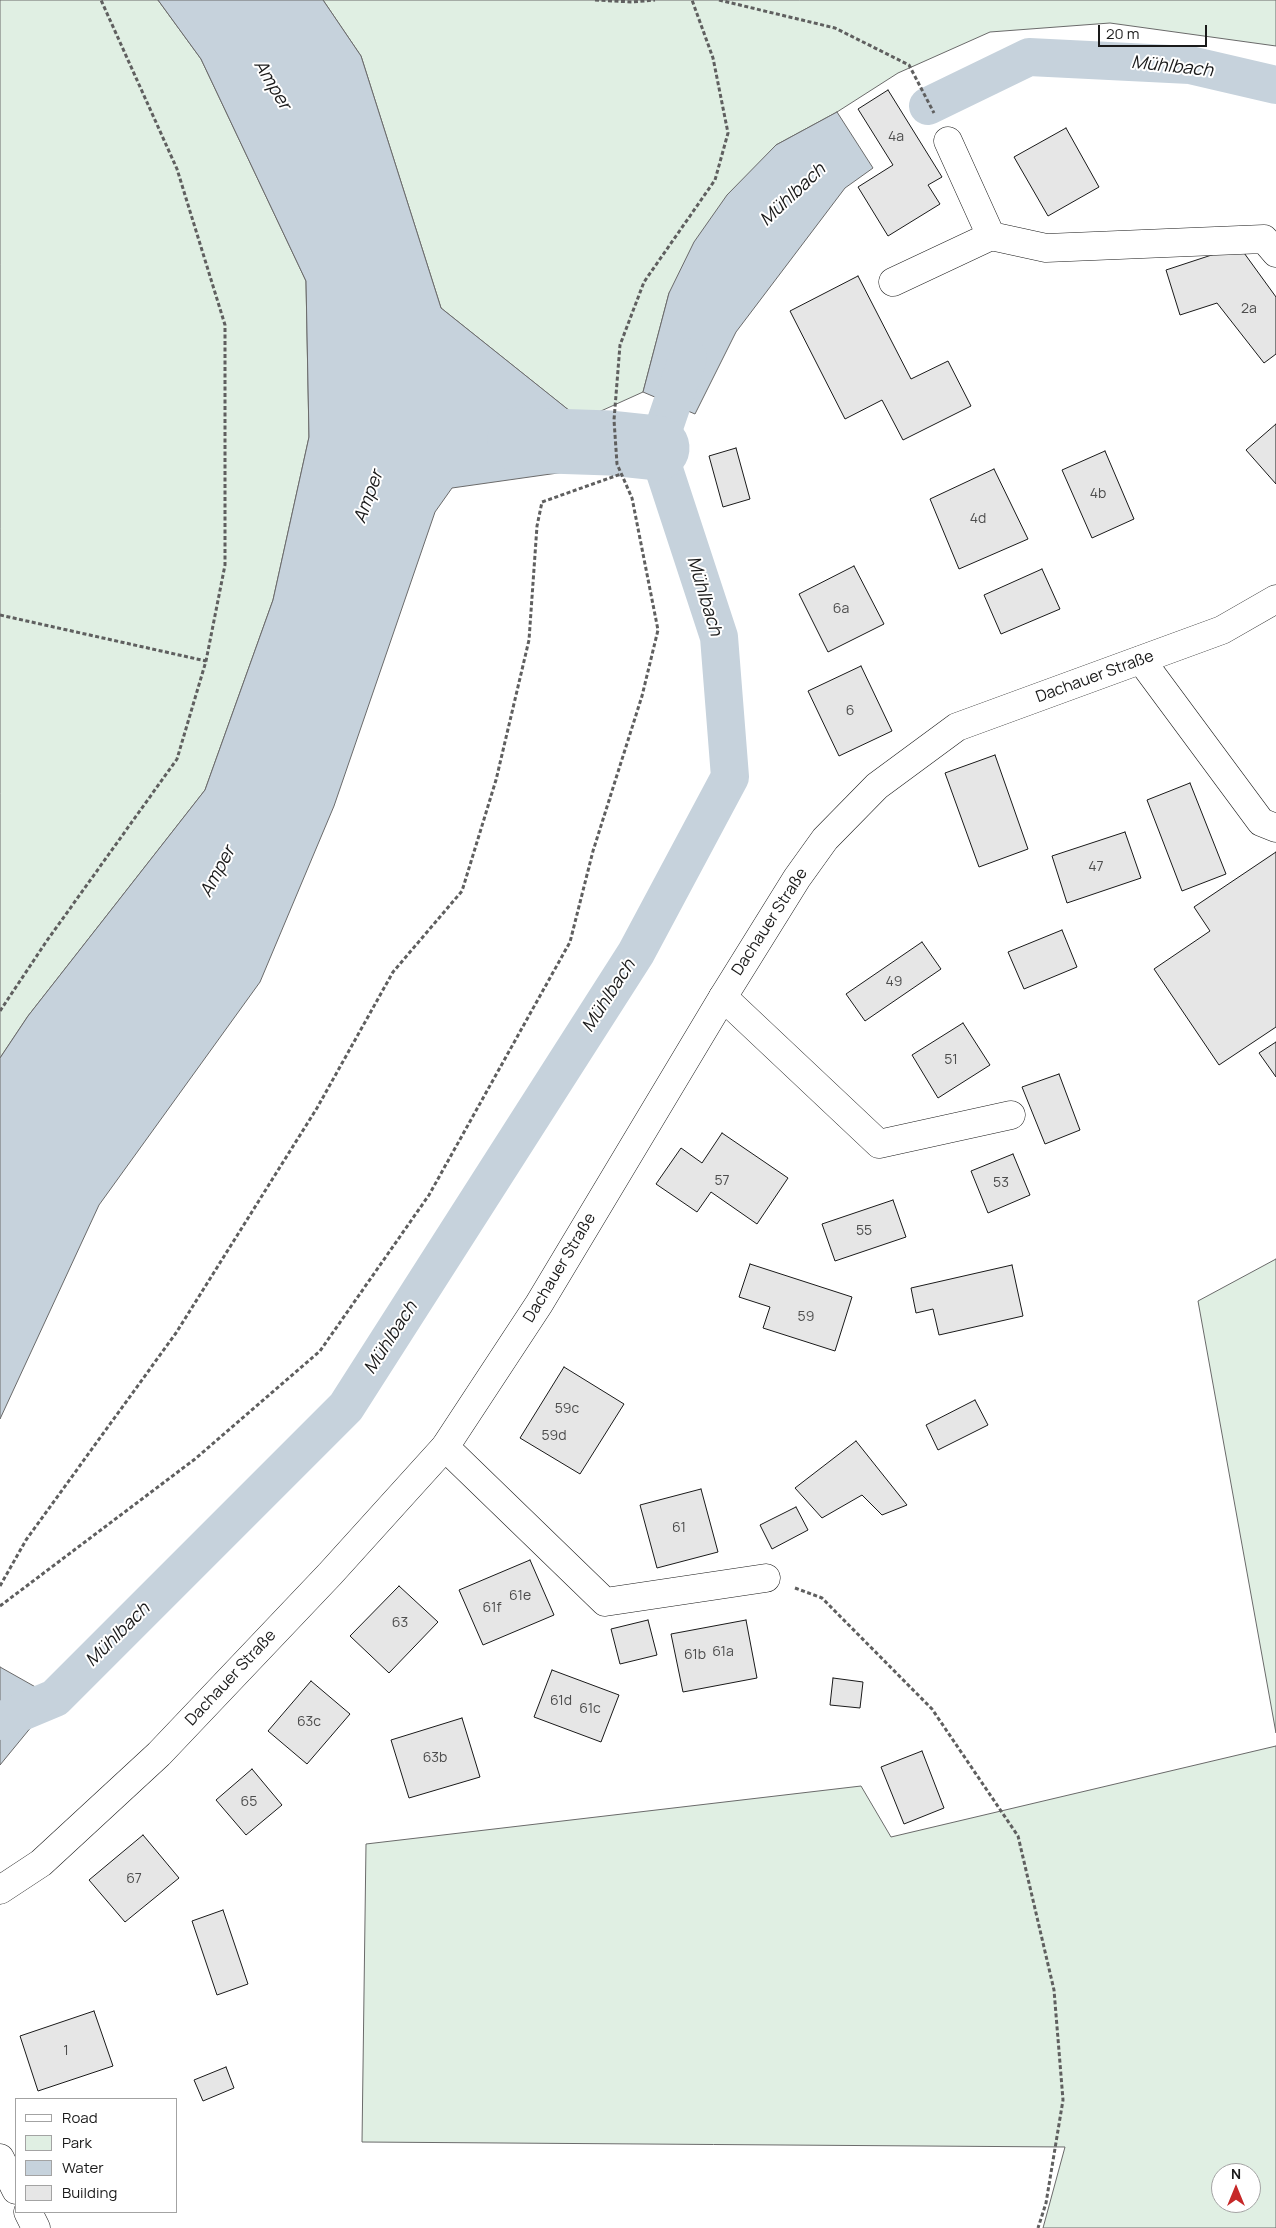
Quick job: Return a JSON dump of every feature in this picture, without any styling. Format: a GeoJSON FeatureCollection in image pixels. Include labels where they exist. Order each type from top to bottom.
{"type":"FeatureCollection","features":[{"type":"Feature","properties":{"kind":"main road"},"geometry":{"type":"LineString","coordinates":[[948,141],[991,236]]}},
{"type":"Feature","properties":{"kind":"main road"},"geometry":{"type":"LineString","coordinates":[[893,282],[991,236],[1046,248],[1264,239],[1276,253]]}},
{"type":"Feature","properties":{"kind":"main road","name":"Dachauer Straße"},"geometry":{"type":"LineString","coordinates":[[0,1890],[41,1863],[159,1754],[330,1574],[445,1447],[539,1304],[723,997],[797,878],[825,839],[877,786],[957,727],[1222,630],[1276,599]]}},
{"type":"Feature","properties":{"kind":"main road"},"geometry":{"type":"LineString","coordinates":[[1141,660],[1261,822],[1276,828]]}},
{"type":"Feature","properties":{"kind":"main road"},"geometry":{"type":"LineString","coordinates":[[723,997],[879,1144],[1011,1115]]}},
{"type":"Feature","properties":{"kind":"main road"},"geometry":{"type":"LineString","coordinates":[[445,1447],[605,1602],[766,1578]]}},
{"type":"Feature","properties":{"kind":"main road"},"geometry":{"type":"LineString","coordinates":[[0,2158],[15,2188]]}},
{"type":"Feature","properties":{"kind":"main road"},"geometry":{"type":"LineString","coordinates":[[28,2213],[36,2228]]}},
{"type":"Feature","properties":{"kind":"path"},"geometry":{"type":"LineString","coordinates":[[0,1011],[46,942],[177,759],[206,661],[225,565],[225,325],[177,169],[101,0]]}},
{"type":"Feature","properties":{"kind":"path"},"geometry":{"type":"LineString","coordinates":[[595,0],[632,2],[656,0]]}},
{"type":"Feature","properties":{"kind":"path"},"geometry":{"type":"LineString","coordinates":[[0,1606],[195,1459],[320,1351],[429,1195],[570,942],[594,851],[642,696],[658,630],[632,498],[617,464],[614,420],[620,345],[644,282],[715,180],[728,133],[713,58],[692,0]]}},
{"type":"Feature","properties":{"kind":"path"},"geometry":{"type":"LineString","coordinates":[[719,0],[835,28],[909,65],[948,141]]}},
{"type":"Feature","properties":{"kind":"path"},"geometry":{"type":"LineString","coordinates":[[0,1586],[26,1540],[176,1333],[317,1108],[392,972],[462,891],[496,780],[529,640],[536,526],[542,502],[621,474]]}},
{"type":"Feature","properties":{"kind":"path"},"geometry":{"type":"LineString","coordinates":[[0,615],[206,661]]}},
{"type":"Feature","properties":{"kind":"path"},"geometry":{"type":"LineString","coordinates":[[766,1578],[822,1598],[932,1710],[1018,1836],[1054,1990],[1063,2100],[1046,2202],[1038,2228]]}},
{"type":"Feature","properties":{"kind":"green space"},"geometry":{"type":"Polygon","coordinates":[[[0,0],[158,0],[201,59],[306,281],[309,437],[273,600],[205,790],[28,1016],[0,1058],[0,0]]]}},
{"type":"Feature","properties":{"kind":"green space"},"geometry":{"type":"Polygon","coordinates":[[[323,0],[1276,0],[1276,46],[1110,23],[990,32],[898,73],[837,112],[776,145],[669,293],[643,392],[581,420],[441,308],[361,56],[323,0]]]}},
{"type":"Feature","properties":{"kind":"green space"},"geometry":{"type":"Polygon","coordinates":[[[1276,1259],[1276,1733],[1198,1301],[1276,1259]]]}},
{"type":"Feature","properties":{"kind":"green space"},"geometry":{"type":"Polygon","coordinates":[[[1276,1746],[1276,2228],[1043,2228],[1065,2147],[362,2142],[366,1844],[861,1786],[891,1837],[1276,1746]]]}},
{"type":"Feature","properties":{"kind":"water"},"geometry":{"type":"Polygon","coordinates":[[[158,0],[323,0],[361,56],[441,308],[610,443],[572,471],[452,488],[435,512],[334,806],[260,982],[99,1205],[0,1419],[0,1058],[28,1016],[205,790],[273,600],[309,437],[306,281],[201,59],[158,0]]]}},
{"type":"Feature","properties":{"kind":"water"},"geometry":{"type":"Polygon","coordinates":[[[837,112],[873,168],[845,188],[736,332],[695,414],[643,392],[669,293],[694,242],[727,195],[776,145],[837,112]]]}},
{"type":"Feature","properties":{"kind":"water"},"geometry":{"type":"Polygon","coordinates":[[[0,1667],[55,1698],[0,1765],[0,1667]]]}},
{"type":"Feature","properties":{"kind":"building"},"geometry":{"type":"Polygon","coordinates":[[[888,90],[942,177],[928,185],[940,204],[888,236],[858,187],[893,165],[858,109],[888,90]]]}},
{"type":"Feature","properties":{"kind":"building"},"geometry":{"type":"Polygon","coordinates":[[[1066,128],[1099,187],[1048,216],[1014,157],[1066,128]]]}},
{"type":"Feature","properties":{"kind":"building"},"geometry":{"type":"Polygon","coordinates":[[[1239,246],[1276,297],[1276,354],[1264,363],[1217,303],[1180,315],[1166,270],[1239,246]]]}},
{"type":"Feature","properties":{"kind":"building"},"geometry":{"type":"Polygon","coordinates":[[[858,276],[911,379],[948,361],[971,406],[903,440],[882,400],[845,419],[790,311],[858,276]]]}},
{"type":"Feature","properties":{"kind":"building"},"geometry":{"type":"Polygon","coordinates":[[[1276,424],[1276,484],[1246,450],[1276,424]]]}},
{"type":"Feature","properties":{"kind":"building"},"geometry":{"type":"Polygon","coordinates":[[[736,448],[750,499],[723,507],[709,456],[736,448]]]}},
{"type":"Feature","properties":{"kind":"building"},"geometry":{"type":"Polygon","coordinates":[[[1105,451],[1134,519],[1092,538],[1062,470],[1105,451]]]}},
{"type":"Feature","properties":{"kind":"building"},"geometry":{"type":"Polygon","coordinates":[[[994,469],[1028,539],[959,569],[930,499],[994,469]]]}},
{"type":"Feature","properties":{"kind":"building"},"geometry":{"type":"Polygon","coordinates":[[[854,566],[884,624],[828,652],[799,594],[854,566]]]}},
{"type":"Feature","properties":{"kind":"building"},"geometry":{"type":"Polygon","coordinates":[[[1042,569],[1060,609],[1001,634],[984,595],[1042,569]]]}},
{"type":"Feature","properties":{"kind":"building"},"geometry":{"type":"Polygon","coordinates":[[[861,666],[892,731],[839,756],[808,691],[861,666]]]}},
{"type":"Feature","properties":{"kind":"building"},"geometry":{"type":"Polygon","coordinates":[[[995,755],[1028,849],[979,867],[945,773],[995,755]]]}},
{"type":"Feature","properties":{"kind":"building"},"geometry":{"type":"Polygon","coordinates":[[[1190,783],[1226,874],[1182,891],[1147,800],[1190,783]]]}},
{"type":"Feature","properties":{"kind":"building"},"geometry":{"type":"Polygon","coordinates":[[[1125,832],[1141,878],[1067,903],[1052,856],[1125,832]]]}},
{"type":"Feature","properties":{"kind":"building"},"geometry":{"type":"Polygon","coordinates":[[[1276,852],[1276,1027],[1219,1065],[1154,969],[1210,931],[1194,907],[1276,852]]]}},
{"type":"Feature","properties":{"kind":"building"},"geometry":{"type":"Polygon","coordinates":[[[1062,930],[1077,967],[1024,989],[1008,952],[1062,930]]]}},
{"type":"Feature","properties":{"kind":"building"},"geometry":{"type":"Polygon","coordinates":[[[922,942],[941,969],[865,1021],[846,994],[922,942]]]}},
{"type":"Feature","properties":{"kind":"building"},"geometry":{"type":"Polygon","coordinates":[[[963,1023],[990,1065],[938,1098],[912,1055],[963,1023]]]}},
{"type":"Feature","properties":{"kind":"building"},"geometry":{"type":"Polygon","coordinates":[[[1276,1042],[1276,1077],[1259,1053],[1276,1042]]]}},
{"type":"Feature","properties":{"kind":"building"},"geometry":{"type":"Polygon","coordinates":[[[1059,1074],[1080,1130],[1045,1144],[1022,1087],[1059,1074]]]}},
{"type":"Feature","properties":{"kind":"building"},"geometry":{"type":"Polygon","coordinates":[[[722,1133],[788,1178],[757,1224],[711,1192],[697,1212],[656,1184],[681,1148],[702,1163],[722,1133]]]}},
{"type":"Feature","properties":{"kind":"building"},"geometry":{"type":"Polygon","coordinates":[[[1013,1154],[1030,1195],[988,1213],[971,1171],[1013,1154]]]}},
{"type":"Feature","properties":{"kind":"building"},"geometry":{"type":"Polygon","coordinates":[[[893,1200],[906,1237],[835,1261],[822,1224],[893,1200]]]}},
{"type":"Feature","properties":{"kind":"building"},"geometry":{"type":"Polygon","coordinates":[[[750,1264],[852,1297],[835,1351],[763,1328],[770,1307],[739,1297],[750,1264]]]}},
{"type":"Feature","properties":{"kind":"building"},"geometry":{"type":"Polygon","coordinates":[[[1012,1265],[1023,1316],[939,1335],[933,1309],[916,1313],[911,1288],[1012,1265]]]}},
{"type":"Feature","properties":{"kind":"building"},"geometry":{"type":"Polygon","coordinates":[[[564,1367],[624,1404],[580,1474],[520,1438],[564,1367]]]}},
{"type":"Feature","properties":{"kind":"building"},"geometry":{"type":"Polygon","coordinates":[[[975,1400],[988,1425],[938,1450],[926,1425],[975,1400]]]}},
{"type":"Feature","properties":{"kind":"building"},"geometry":{"type":"Polygon","coordinates":[[[856,1441],[907,1505],[882,1515],[862,1495],[822,1518],[795,1488],[856,1441]]]}},
{"type":"Feature","properties":{"kind":"building"},"geometry":{"type":"Polygon","coordinates":[[[701,1489],[718,1552],[657,1568],[640,1505],[701,1489]]]}},
{"type":"Feature","properties":{"kind":"building"},"geometry":{"type":"Polygon","coordinates":[[[796,1507],[808,1530],[772,1549],[760,1525],[796,1507]]]}},
{"type":"Feature","properties":{"kind":"building"},"geometry":{"type":"Polygon","coordinates":[[[530,1560],[554,1615],[483,1645],[459,1590],[530,1560]]]}},
{"type":"Feature","properties":{"kind":"building"},"geometry":{"type":"Polygon","coordinates":[[[399,1586],[438,1622],[389,1673],[350,1636],[399,1586]]]}},
{"type":"Feature","properties":{"kind":"building"},"geometry":{"type":"Polygon","coordinates":[[[648,1620],[657,1655],[620,1664],[611,1629],[648,1620]]]}},
{"type":"Feature","properties":{"kind":"building"},"geometry":{"type":"Polygon","coordinates":[[[746,1620],[757,1678],[683,1692],[671,1634],[746,1620]]]}},
{"type":"Feature","properties":{"kind":"building"},"geometry":{"type":"Polygon","coordinates":[[[552,1670],[619,1695],[601,1742],[534,1717],[552,1670]]]}},
{"type":"Feature","properties":{"kind":"building"},"geometry":{"type":"Polygon","coordinates":[[[833,1678],[863,1682],[860,1708],[830,1705],[833,1678]]]}},
{"type":"Feature","properties":{"kind":"building"},"geometry":{"type":"Polygon","coordinates":[[[311,1681],[350,1714],[307,1764],[268,1731],[311,1681]]]}},
{"type":"Feature","properties":{"kind":"building"},"geometry":{"type":"Polygon","coordinates":[[[462,1718],[480,1777],[409,1798],[391,1740],[462,1718]]]}},
{"type":"Feature","properties":{"kind":"building"},"geometry":{"type":"Polygon","coordinates":[[[922,1751],[944,1808],[904,1824],[881,1767],[922,1751]]]}},
{"type":"Feature","properties":{"kind":"building"},"geometry":{"type":"Polygon","coordinates":[[[252,1769],[282,1805],[246,1835],[216,1800],[252,1769]]]}},
{"type":"Feature","properties":{"kind":"building"},"geometry":{"type":"Polygon","coordinates":[[[143,1835],[179,1878],[125,1922],[89,1880],[143,1835]]]}},
{"type":"Feature","properties":{"kind":"building"},"geometry":{"type":"Polygon","coordinates":[[[223,1910],[248,1984],[217,1995],[192,1921],[223,1910]]]}},
{"type":"Feature","properties":{"kind":"building"},"geometry":{"type":"Polygon","coordinates":[[[94,2011],[113,2066],[38,2091],[20,2036],[94,2011]]]}},
{"type":"Feature","properties":{"kind":"building"},"geometry":{"type":"Polygon","coordinates":[[[226,2067],[234,2088],[203,2101],[194,2080],[226,2067]]]}},
{"type":"Feature","properties":{"kind":"waterway","name":"Mühlbach"},"geometry":{"type":"LineString","coordinates":[[928,106],[1029,57],[1190,65],[1276,85]]}},
{"type":"Feature","properties":{"kind":"waterway","name":"Mühlbach"},"geometry":{"type":"LineString","coordinates":[[0,1721],[55,1698],[346,1407],[636,953],[730,777],[719,637],[657,448],[688,357]]}},
{"type":"Feature","properties":{"kind":"waterway","name":"Amper"},"geometry":{"type":"LineString","coordinates":[[520,440],[610,443],[657,448]]}}]}
